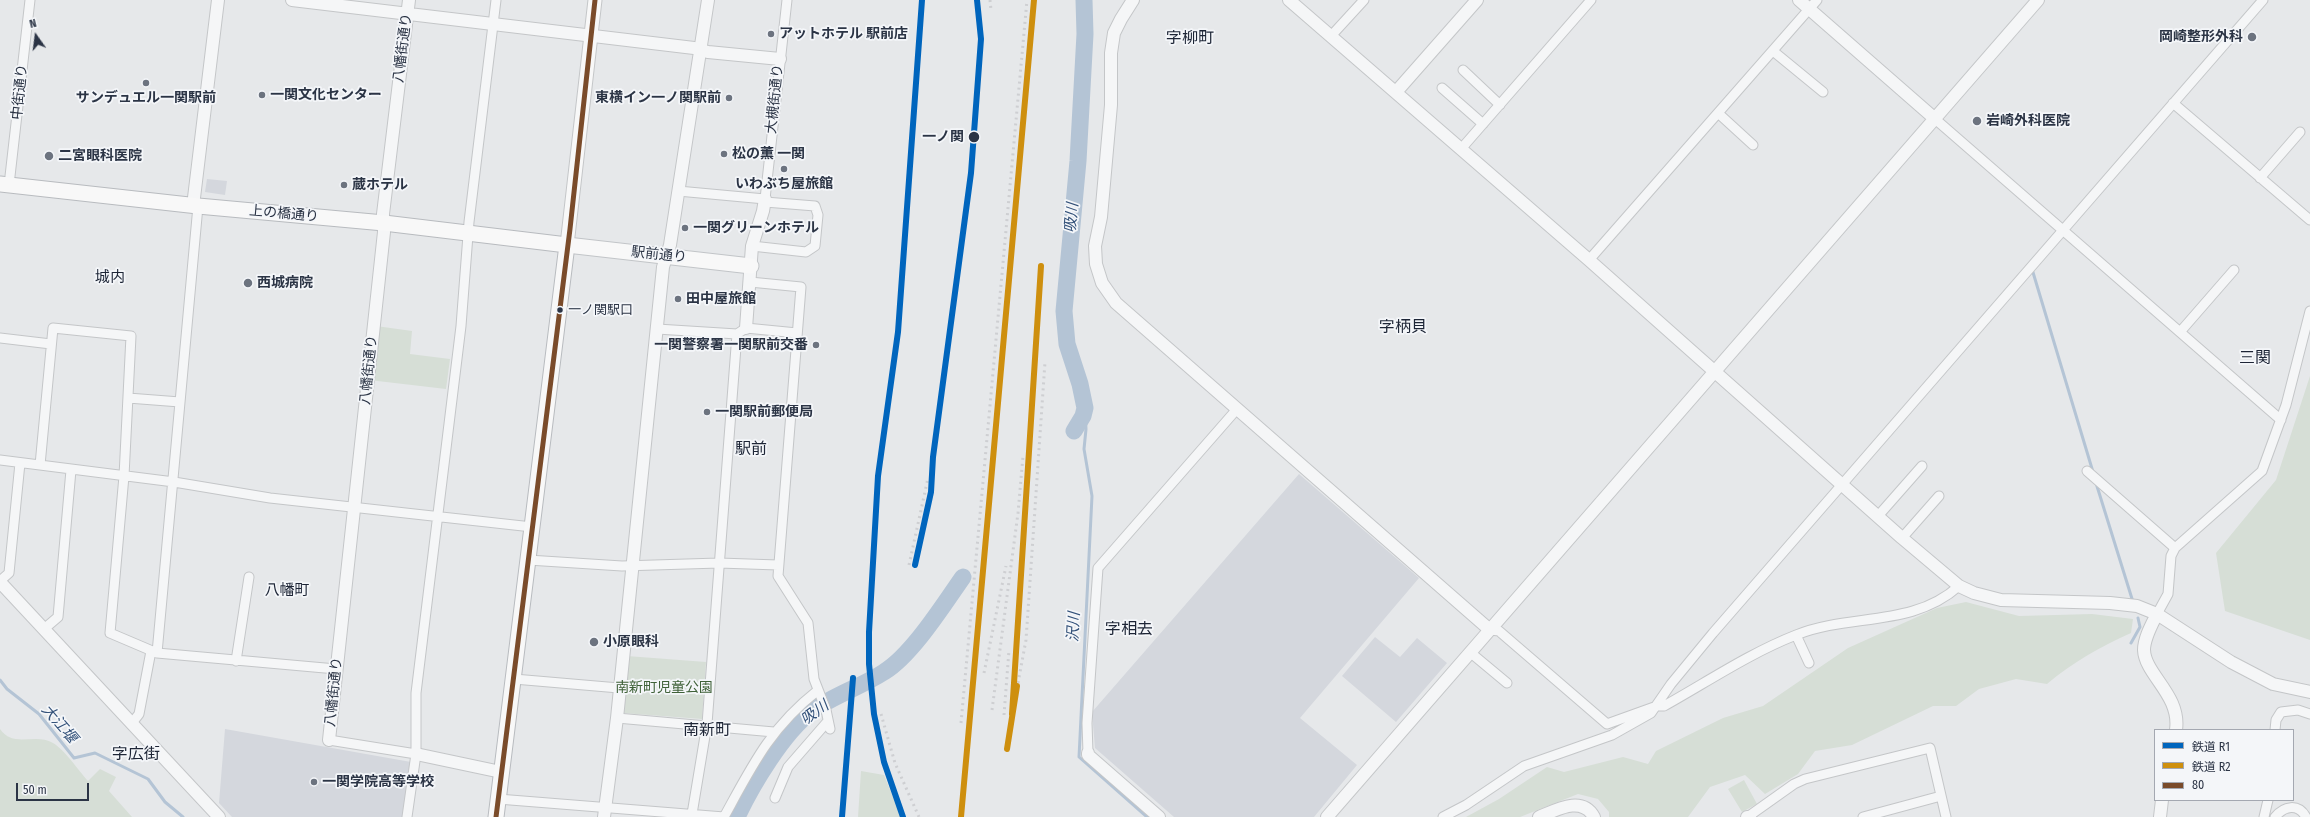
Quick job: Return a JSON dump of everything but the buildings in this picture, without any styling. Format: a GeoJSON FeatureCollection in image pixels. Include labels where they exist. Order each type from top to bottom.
{"type":"FeatureCollection","features":[{"type":"Feature","properties":{"kind":"main road"},"geometry":{"type":"LineString","coordinates":[[496,817],[567,244],[595,0]]}},
{"type":"Feature","properties":{"kind":"main road","name":"上の橋通り"},"geometry":{"type":"LineString","coordinates":[[5,184],[196,206],[384,223],[468,234],[567,244]]}},
{"type":"Feature","properties":{"kind":"main road","name":"駅前通り"},"geometry":{"type":"LineString","coordinates":[[567,244],[751,266]]}},
{"type":"Feature","properties":{"kind":"street","name":"中街通り"},"geometry":{"type":"LineString","coordinates":[[5,184],[30,0]]}},
{"type":"Feature","properties":{"kind":"street"},"geometry":{"type":"LineString","coordinates":[[132,723],[140,714],[154,652],[174,482],[196,206],[218,0]]}},
{"type":"Feature","properties":{"kind":"street"},"geometry":{"type":"LineString","coordinates":[[292,0],[591,34],[702,50],[780,59]]}},
{"type":"Feature","properties":{"kind":"street","name":"八幡街通り"},"geometry":{"type":"LineString","coordinates":[[329,740],[384,223],[383,214],[409,0]]}},
{"type":"Feature","properties":{"kind":"street"},"geometry":{"type":"LineString","coordinates":[[407,817],[416,754],[416,693],[461,326],[468,234],[496,0]]}},
{"type":"Feature","properties":{"kind":"street"},"geometry":{"type":"LineString","coordinates":[[605,812],[617,718],[663,267],[670,245],[702,50],[708,0]]}},
{"type":"Feature","properties":{"kind":"street","name":"大槻街通り"},"geometry":{"type":"LineString","coordinates":[[765,200],[787,0]]}},
{"type":"Feature","properties":{"kind":"street"},"geometry":{"type":"LineString","coordinates":[[1133,0],[1121,18],[1114,33],[1111,53],[1110,106],[1101,217],[1095,246],[1096,264],[1102,283],[1116,303],[1490,630],[1500,631],[1607,724],[1657,706],[1664,706],[1796,635],[1822,626],[1909,614],[1949,595],[1959,586]]}},
{"type":"Feature","properties":{"kind":"street"},"geometry":{"type":"LineString","coordinates":[[1289,0],[1716,370],[1902,538],[1959,586],[1974,593],[2001,600],[2110,603],[2137,606],[2157,614],[2232,662],[2273,684],[2310,692]]}},
{"type":"Feature","properties":{"kind":"street"},"geometry":{"type":"LineString","coordinates":[[1331,36],[1364,0]]}},
{"type":"Feature","properties":{"kind":"street"},"geometry":{"type":"LineString","coordinates":[[1396,92],[1477,0]]}},
{"type":"Feature","properties":{"kind":"street"},"geometry":{"type":"LineString","coordinates":[[1461,149],[1591,0]]}},
{"type":"Feature","properties":{"kind":"street"},"geometry":{"type":"LineString","coordinates":[[1798,0],[1813,5],[1934,118],[2281,420]]}},
{"type":"Feature","properties":{"kind":"street"},"geometry":{"type":"LineString","coordinates":[[1327,817],[2038,0]]}},
{"type":"Feature","properties":{"kind":"street"},"geometry":{"type":"LineString","coordinates":[[1443,817],[1466,805],[1524,766],[1612,735],[1651,713],[1671,684],[1713,633],[1844,485],[2062,230],[2262,0]]}},
{"type":"Feature","properties":{"kind":"street"},"geometry":{"type":"LineString","coordinates":[[1589,260],[1813,5]]}},
{"type":"Feature","properties":{"kind":"street"},"geometry":{"type":"LineString","coordinates":[[1773,51],[1823,92]]}},
{"type":"Feature","properties":{"kind":"street"},"geometry":{"type":"LineString","coordinates":[[1463,70],[1500,105]]}},
{"type":"Feature","properties":{"kind":"street"},"geometry":{"type":"LineString","coordinates":[[1442,88],[1482,124]]}},
{"type":"Feature","properties":{"kind":"street"},"geometry":{"type":"LineString","coordinates":[[2173,103],[2310,220]]}},
{"type":"Feature","properties":{"kind":"street"},"geometry":{"type":"LineString","coordinates":[[1718,113],[1753,145]]}},
{"type":"Feature","properties":{"kind":"street"},"geometry":{"type":"LineString","coordinates":[[2260,178],[2300,132]]}},
{"type":"Feature","properties":{"kind":"street"},"geometry":{"type":"LineString","coordinates":[[678,191],[815,206],[818,215],[815,246],[806,252],[752,246]]}},
{"type":"Feature","properties":{"kind":"street"},"geometry":{"type":"LineString","coordinates":[[692,814],[707,724],[719,563],[742,331],[750,282],[752,246],[765,200]]}},
{"type":"Feature","properties":{"kind":"street"},"geometry":{"type":"LineString","coordinates":[[2180,332],[2234,270]]}},
{"type":"Feature","properties":{"kind":"street"},"geometry":{"type":"LineString","coordinates":[[750,282],[801,287],[778,576],[808,623],[818,693],[826,710],[829,725],[788,767],[775,798]]}},
{"type":"Feature","properties":{"kind":"street"},"geometry":{"type":"LineString","coordinates":[[2176,729],[2175,709],[2148,661],[2144,649],[2157,614],[2168,594],[2170,556],[2175,548],[2262,471],[2281,420],[2310,311]]}},
{"type":"Feature","properties":{"kind":"street"},"geometry":{"type":"LineString","coordinates":[[40,465],[53,328],[131,336],[124,476],[110,633],[154,652],[336,670]]}},
{"type":"Feature","properties":{"kind":"street"},"geometry":{"type":"LineString","coordinates":[[657,329],[797,333]]}},
{"type":"Feature","properties":{"kind":"street"},"geometry":{"type":"LineString","coordinates":[[0,338],[51,344]]}},
{"type":"Feature","properties":{"kind":"street"},"geometry":{"type":"LineString","coordinates":[[128,398],[180,402]]}},
{"type":"Feature","properties":{"kind":"street"},"geometry":{"type":"LineString","coordinates":[[1159,817],[1088,756],[1087,723],[1098,568],[1238,409]]}},
{"type":"Feature","properties":{"kind":"street"},"geometry":{"type":"LineString","coordinates":[[0,460],[174,482],[270,498],[532,527]]}},
{"type":"Feature","properties":{"kind":"street"},"geometry":{"type":"LineString","coordinates":[[20,463],[9,573],[0,581],[219,817]]}},
{"type":"Feature","properties":{"kind":"street"},"geometry":{"type":"LineString","coordinates":[[1878,516],[1922,466]]}},
{"type":"Feature","properties":{"kind":"street"},"geometry":{"type":"LineString","coordinates":[[44,629],[58,617],[71,470]]}},
{"type":"Feature","properties":{"kind":"street"},"geometry":{"type":"LineString","coordinates":[[2087,471],[2175,548]]}},
{"type":"Feature","properties":{"kind":"street"},"geometry":{"type":"LineString","coordinates":[[1902,538],[1939,496]]}},
{"type":"Feature","properties":{"kind":"street"},"geometry":{"type":"LineString","coordinates":[[528,560],[632,566],[719,563],[778,565]]}},
{"type":"Feature","properties":{"kind":"street"},"geometry":{"type":"LineString","coordinates":[[236,661],[249,577]]}},
{"type":"Feature","properties":{"kind":"street"},"geometry":{"type":"LineString","coordinates":[[1796,635],[1810,663]]}},
{"type":"Feature","properties":{"kind":"street"},"geometry":{"type":"LineString","coordinates":[[1471,653],[1507,683]]}},
{"type":"Feature","properties":{"kind":"street"},"geometry":{"type":"LineString","coordinates":[[514,679],[620,688]]}},
{"type":"Feature","properties":{"kind":"street"},"geometry":{"type":"LineString","coordinates":[[498,799],[605,812],[672,815],[692,814],[724,817],[774,732],[799,705],[818,693]]}},
{"type":"Feature","properties":{"kind":"street"},"geometry":{"type":"LineString","coordinates":[[2275,729],[2276,720],[2281,712],[2298,710],[2310,714]]}},
{"type":"Feature","properties":{"kind":"street"},"geometry":{"type":"LineString","coordinates":[[617,718],[707,724],[774,732]]}},
{"type":"Feature","properties":{"kind":"street"},"geometry":{"type":"LineString","coordinates":[[329,740],[416,754],[501,772]]}},
{"type":"Feature","properties":{"kind":"street"},"geometry":{"type":"LineString","coordinates":[[1749,817],[1794,784],[1805,779],[1930,748],[1946,817]]}},
{"type":"Feature","properties":{"kind":"street"},"geometry":{"type":"LineString","coordinates":[[1863,817],[1941,796]]}},
{"type":"Feature","properties":{"kind":"street"},"geometry":{"type":"LineString","coordinates":[[2160,817],[2162,801]]}},
{"type":"Feature","properties":{"kind":"street"},"geometry":{"type":"LineString","coordinates":[[2264,817],[2268,801]]}},
{"type":"Feature","properties":{"kind":"street"},"geometry":{"type":"LineString","coordinates":[[1539,817],[1564,807],[1578,805],[1586,808],[1594,817]]}},
{"type":"Feature","properties":{"kind":"street"},"geometry":{"type":"LineString","coordinates":[[2275,817],[2280,811],[2292,807],[2300,809],[2306,817]]}},
{"type":"Feature","properties":{"kind":"shaded area"},"geometry":{"type":"Polygon","coordinates":[[[207,179],[227,181],[225,195],[205,192],[207,179]]]}},
{"type":"Feature","properties":{"kind":"shaded area"},"geometry":{"type":"Polygon","coordinates":[[[1299,474],[1419,578],[1300,718],[1357,765],[1314,817],[1174,817],[1095,748],[1092,712],[1299,474]]]}},
{"type":"Feature","properties":{"kind":"shaded area"},"geometry":{"type":"Polygon","coordinates":[[[1375,637],[1400,657],[1417,638],[1447,663],[1396,722],[1342,676],[1375,637]]]}},
{"type":"Feature","properties":{"kind":"shaded area","name":"一関学院高等学校"},"geometry":{"type":"Polygon","coordinates":[[[225,729],[411,762],[403,817],[232,817],[219,803],[225,729]]]}},
{"type":"Feature","properties":{"kind":"green space"},"geometry":{"type":"Polygon","coordinates":[[[376,326],[412,331],[410,354],[450,359],[446,389],[369,380],[376,326]]]}},
{"type":"Feature","properties":{"kind":"green space"},"geometry":{"type":"Polygon","coordinates":[[[2310,376],[2310,640],[2225,611],[2216,553],[2276,480],[2310,376]]]}},
{"type":"Feature","properties":{"kind":"green space"},"geometry":{"type":"Polygon","coordinates":[[[1966,602],[2019,616],[2092,614],[2133,619],[2131,633],[2087,656],[2047,684],[2016,679],[1979,689],[1956,706],[1933,706],[1852,745],[1815,751],[1798,774],[1765,794],[1745,775],[1710,787],[1688,817],[1609,817],[1609,812],[1598,799],[1578,794],[1520,817],[1466,817],[1499,799],[1547,767],[1564,772],[1623,757],[1648,764],[1656,751],[1723,718],[1763,706],[1848,648],[1937,608],[1966,602]]]}},
{"type":"Feature","properties":{"kind":"green space","name":"南新町児童公園"},"geometry":{"type":"Polygon","coordinates":[[[627,656],[706,662],[702,719],[623,713],[627,656]]]}},
{"type":"Feature","properties":{"kind":"green space"},"geometry":{"type":"Polygon","coordinates":[[[0,729],[12,738],[39,739],[53,743],[67,755],[88,781],[100,769],[116,777],[109,791],[132,817],[0,817],[0,729]]]}},
{"type":"Feature","properties":{"kind":"green space"},"geometry":{"type":"Polygon","coordinates":[[[861,771],[884,775],[901,817],[858,817],[861,771]]]}},
{"type":"Feature","properties":{"kind":"green space"},"geometry":{"type":"Polygon","coordinates":[[[1744,780],[1757,804],[1742,812],[1728,789],[1744,780]]]}},
{"type":"Feature","properties":{"kind":"waterway","name":"吸川"},"geometry":{"type":"LineString","coordinates":[[1074,431],[1083,416],[1085,408],[1080,384],[1067,344],[1064,311],[1078,161],[1085,34],[1084,0]]}},
{"type":"Feature","properties":{"kind":"waterway"},"geometry":{"type":"LineString","coordinates":[[2032,269],[2093,472]]}},
{"type":"Feature","properties":{"kind":"waterway","name":"沢川"},"geometry":{"type":"LineString","coordinates":[[1085,408],[1086,429],[1084,449],[1092,496],[1079,757],[1147,817]]}},
{"type":"Feature","properties":{"kind":"waterway"},"geometry":{"type":"LineString","coordinates":[[2096,483],[2133,602]]}},
{"type":"Feature","properties":{"kind":"waterway","name":"吸川"},"geometry":{"type":"LineString","coordinates":[[737,817],[769,760],[790,732],[820,705],[866,682],[895,664],[927,628],[963,577]]}},
{"type":"Feature","properties":{"kind":"waterway"},"geometry":{"type":"LineString","coordinates":[[2131,643],[2140,627],[2138,618]]}},
{"type":"Feature","properties":{"kind":"waterway","name":"大江堰"},"geometry":{"type":"LineString","coordinates":[[0,680],[7,689],[39,714],[74,758],[95,753],[148,779],[165,802],[183,817]]}},
{"type":"Feature","properties":{"kind":"railway"},"geometry":{"type":"LineString","coordinates":[[905,235],[922,0]]}},
{"type":"Feature","properties":{"kind":"railway"},"geometry":{"type":"LineString","coordinates":[[915,565],[931,492],[933,457],[971,173],[981,39],[977,0]]}},
{"type":"Feature","properties":{"kind":"railway"},"geometry":{"type":"LineString","coordinates":[[990,0],[991,10]]}},
{"type":"Feature","properties":{"kind":"railway"},"geometry":{"type":"LineString","coordinates":[[961,723],[1027,0]]}},
{"type":"Feature","properties":{"kind":"railway"},"geometry":{"type":"LineString","coordinates":[[1012,714],[1041,266]]}},
{"type":"Feature","properties":{"kind":"railway"},"geometry":{"type":"LineString","coordinates":[[1018,683],[1026,640],[1045,362]]}},
{"type":"Feature","properties":{"kind":"railway"},"geometry":{"type":"LineString","coordinates":[[992,710],[1018,513],[1023,456]]}},
{"type":"Feature","properties":{"kind":"railway"},"geometry":{"type":"LineString","coordinates":[[909,565],[928,478]]}},
{"type":"Feature","properties":{"kind":"railway"},"geometry":{"type":"LineString","coordinates":[[984,673],[1006,566]]}},
{"type":"Feature","properties":{"kind":"railway"},"geometry":{"type":"LineString","coordinates":[[1004,715],[1009,650]]}},
{"type":"Feature","properties":{"kind":"railway"},"geometry":{"type":"LineString","coordinates":[[1007,749],[1013,708]]}},
{"type":"Feature","properties":{"kind":"railway"},"geometry":{"type":"LineString","coordinates":[[881,714],[895,763],[919,817]]}},
{"type":"Feature","properties":{"kind":"rail line","name":"R1"},"geometry":{"type":"LineString","coordinates":[[903,817],[884,762],[874,714],[869,664],[869,632],[878,476],[898,332],[922,0]]}},
{"type":"Feature","properties":{"kind":"rail line","name":"R1"},"geometry":{"type":"LineString","coordinates":[[915,565],[931,492],[933,457],[971,173],[981,39],[977,0]]}},
{"type":"Feature","properties":{"kind":"rail line","name":"R2"},"geometry":{"type":"LineString","coordinates":[[961,817],[1034,0]]}},
{"type":"Feature","properties":{"kind":"rail line","name":"R2"},"geometry":{"type":"LineString","coordinates":[[1012,714],[1041,266]]}},
{"type":"Feature","properties":{"kind":"rail line","name":"R1"},"geometry":{"type":"LineString","coordinates":[[842,817],[853,678]]}},
{"type":"Feature","properties":{"kind":"rail line","name":"R2"},"geometry":{"type":"LineString","coordinates":[[1007,749],[1017,686]]}},
{"type":"Feature","properties":{"kind":"transit line","name":"80"},"geometry":{"type":"LineString","coordinates":[[496,817],[570,229],[595,0]]}},
{"type":"Feature","properties":{"kind":"place","name":"アットホテル 駅前店"},"geometry":{"type":"Point","coordinates":[771,34]}},
{"type":"Feature","properties":{"kind":"place","name":"岡崎整形外科"},"geometry":{"type":"Point","coordinates":[2252,37]}},
{"type":"Feature","properties":{"kind":"place","name":"サンデュエル一関駅前"},"geometry":{"type":"Point","coordinates":[146,83]}},
{"type":"Feature","properties":{"kind":"place","name":"一関文化センター"},"geometry":{"type":"Point","coordinates":[262,95]}},
{"type":"Feature","properties":{"kind":"place","name":"東横イン一ノ関駅前"},"geometry":{"type":"Point","coordinates":[729,98]}},
{"type":"Feature","properties":{"kind":"place","name":"岩崎外科医院"},"geometry":{"type":"Point","coordinates":[1977,121]}},
{"type":"Feature","properties":{"kind":"place","name":"一ノ関"},"geometry":{"type":"Point","coordinates":[974,137]}},
{"type":"Feature","properties":{"kind":"place","name":"松の薫 一関"},"geometry":{"type":"Point","coordinates":[724,154]}},
{"type":"Feature","properties":{"kind":"place","name":"二宮眼科医院"},"geometry":{"type":"Point","coordinates":[49,156]}},
{"type":"Feature","properties":{"kind":"place","name":"いわぶち屋旅館"},"geometry":{"type":"Point","coordinates":[784,169]}},
{"type":"Feature","properties":{"kind":"place","name":"蔵ホテル"},"geometry":{"type":"Point","coordinates":[344,185]}},
{"type":"Feature","properties":{"kind":"place","name":"一関グリーンホテル"},"geometry":{"type":"Point","coordinates":[685,228]}},
{"type":"Feature","properties":{"kind":"place","name":"西城病院"},"geometry":{"type":"Point","coordinates":[248,283]}},
{"type":"Feature","properties":{"kind":"place","name":"田中屋旅館"},"geometry":{"type":"Point","coordinates":[678,299]}},
{"type":"Feature","properties":{"kind":"place","name":"一ノ関駅口"},"geometry":{"type":"Point","coordinates":[560,310]}},
{"type":"Feature","properties":{"kind":"place","name":"一関警察署一関駅前交番"},"geometry":{"type":"Point","coordinates":[816,345]}},
{"type":"Feature","properties":{"kind":"place","name":"一関駅前郵便局"},"geometry":{"type":"Point","coordinates":[707,412]}},
{"type":"Feature","properties":{"kind":"place","name":"小原眼科"},"geometry":{"type":"Point","coordinates":[594,642]}},
{"type":"Feature","properties":{"kind":"place","name":"一関学院高等学校"},"geometry":{"type":"Point","coordinates":[314,782]}},
{"type":"Feature","properties":{"kind":"district","name":"字柳町"},"geometry":{"type":"Point","coordinates":[1190,39]}},
{"type":"Feature","properties":{"kind":"district","name":"城内"},"geometry":{"type":"Point","coordinates":[110,278]}},
{"type":"Feature","properties":{"kind":"district","name":"字柄貝"},"geometry":{"type":"Point","coordinates":[1403,328]}},
{"type":"Feature","properties":{"kind":"district","name":"三関"},"geometry":{"type":"Point","coordinates":[2255,359]}},
{"type":"Feature","properties":{"kind":"district","name":"駅前"},"geometry":{"type":"Point","coordinates":[751,450]}},
{"type":"Feature","properties":{"kind":"district","name":"八幡町"},"geometry":{"type":"Point","coordinates":[287,591]}},
{"type":"Feature","properties":{"kind":"district","name":"字相去"},"geometry":{"type":"Point","coordinates":[1129,630]}},
{"type":"Feature","properties":{"kind":"district","name":"南新町"},"geometry":{"type":"Point","coordinates":[707,731]}},
{"type":"Feature","properties":{"kind":"district","name":"字広街"},"geometry":{"type":"Point","coordinates":[136,755]}}]}
